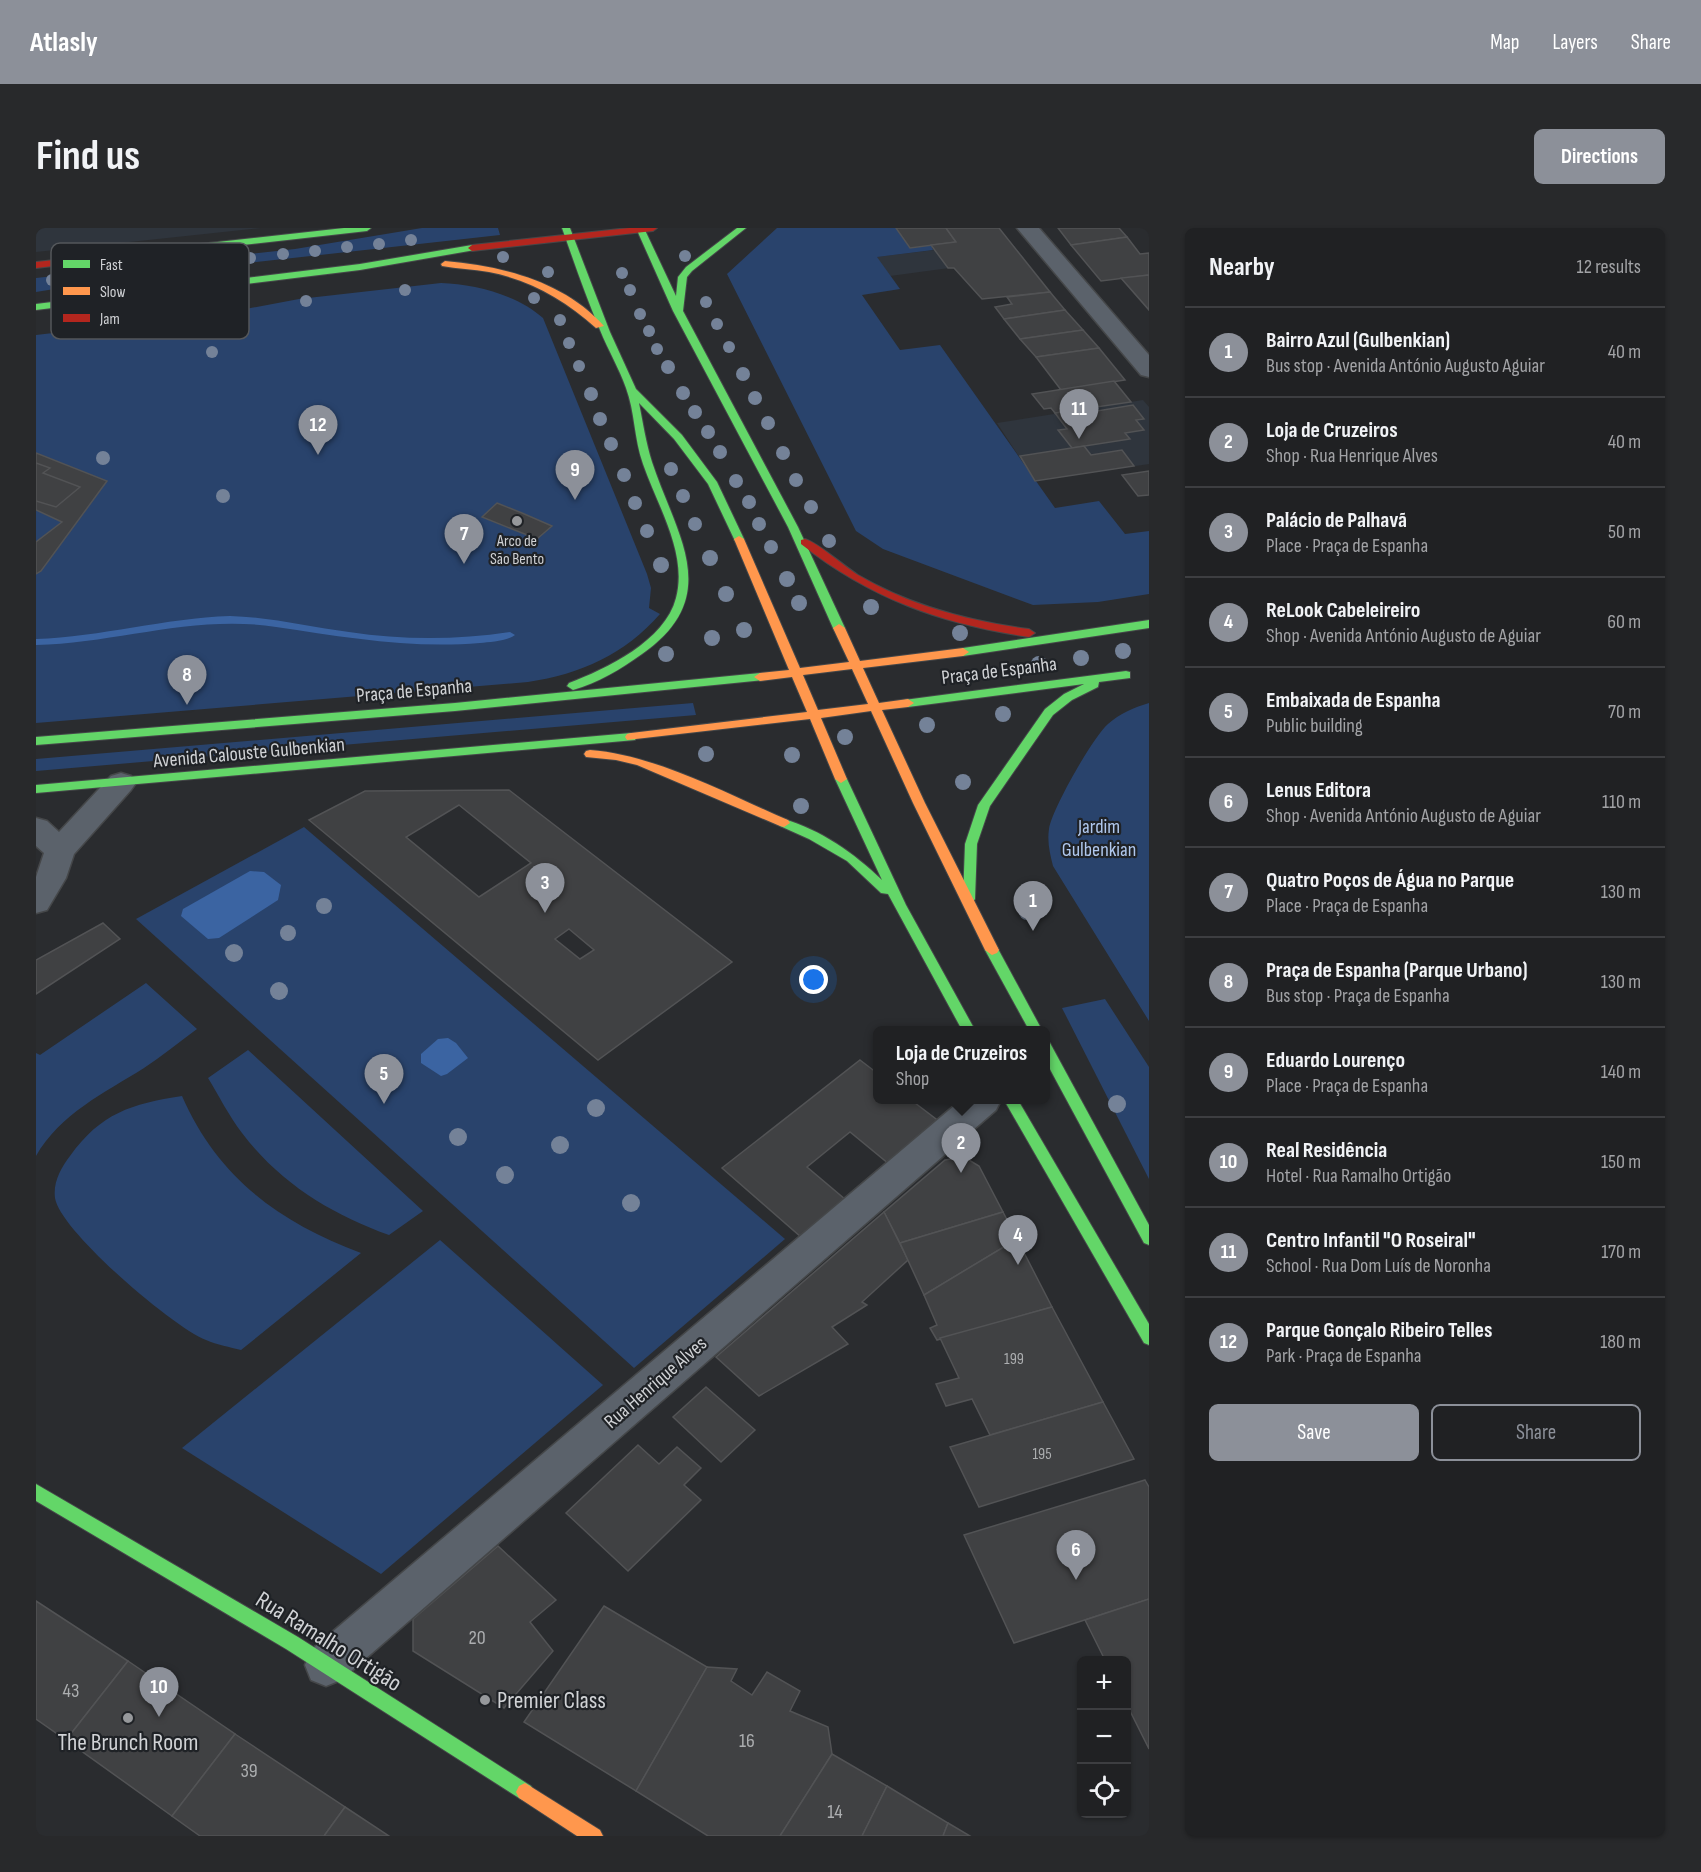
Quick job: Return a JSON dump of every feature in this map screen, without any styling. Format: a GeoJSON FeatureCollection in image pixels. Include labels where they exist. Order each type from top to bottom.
{"type":"FeatureCollection","features":[{"type":"Feature","properties":{"kind":"main road"},"geometry":{"type":"LineString","coordinates":[[233,243],[367,228]]}},
{"type":"Feature","properties":{"kind":"main road"},"geometry":{"type":"LineString","coordinates":[[249,281],[360,267],[568,233],[644,228],[678,311],[793,527],[919,802],[969,904],[1034,1026]]}},
{"type":"Feature","properties":{"kind":"main road"},"geometry":{"type":"LineString","coordinates":[[678,311],[683,277],[689,269],[742,228]]}},
{"type":"Feature","properties":{"kind":"main road"},"geometry":{"type":"LineString","coordinates":[[483,704],[586,682],[610,671],[655,638],[675,614],[683,594],[681,564],[646,458],[632,390],[605,332],[568,233]]}},
{"type":"Feature","properties":{"kind":"main road"},"geometry":{"type":"LineString","coordinates":[[36,265],[51,263]]}},
{"type":"Feature","properties":{"kind":"main road"},"geometry":{"type":"LineString","coordinates":[[360,267],[448,264],[482,267],[557,291],[571,300],[605,332]]}},
{"type":"Feature","properties":{"kind":"main road"},"geometry":{"type":"LineString","coordinates":[[36,307],[51,305]]}},
{"type":"Feature","properties":{"kind":"main road"},"geometry":{"type":"LineString","coordinates":[[632,390],[678,437],[713,484],[731,520],[811,714],[900,908],[929,965],[967,1026]]}},
{"type":"Feature","properties":{"kind":"main road"},"geometry":{"type":"LineString","coordinates":[[793,527],[821,558],[839,571],[891,595],[969,623],[1021,633],[1099,633],[1149,624]]}},
{"type":"Feature","properties":{"kind":"main road","name":"Praça de Espanha"},"geometry":{"type":"LineString","coordinates":[[36,741],[483,704],[795,673],[1099,633]]}},
{"type":"Feature","properties":{"kind":"main road","name":"Praça de Espanha"},"geometry":{"type":"LineString","coordinates":[[465,752],[646,736],[1132,674],[1108,678],[1065,697],[1031,732],[980,813],[968,869],[969,904]]}},
{"type":"Feature","properties":{"kind":"main road"},"geometry":{"type":"LineString","coordinates":[[465,752],[548,751],[616,756],[640,762],[813,836],[850,858],[875,878],[900,908]]}},
{"type":"Feature","properties":{"kind":"main road","name":"Avenida Calouste Gulbenkian"},"geometry":{"type":"LineString","coordinates":[[36,789],[465,752]]}},
{"type":"Feature","properties":{"kind":"main road"},"geometry":{"type":"LineString","coordinates":[[1050,1056],[1149,1239]]}},
{"type":"Feature","properties":{"kind":"main road"},"geometry":{"type":"LineString","coordinates":[[1013,1104],[1149,1338]]}},
{"type":"Feature","properties":{"kind":"main road","name":"Rua Ramalho Ortigão"},"geometry":{"type":"LineString","coordinates":[[36,1492],[326,1665],[594,1836]]}},
{"type":"Feature","properties":{"kind":"street"},"geometry":{"type":"LineString","coordinates":[[1028,228],[1149,370]]}},
{"type":"Feature","properties":{"kind":"street"},"geometry":{"type":"LineString","coordinates":[[36,902],[51,878],[60,850],[121,783]]}},
{"type":"Feature","properties":{"kind":"street"},"geometry":{"type":"LineString","coordinates":[[36,830],[60,850]]}},
{"type":"Feature","properties":{"kind":"street","name":"Rua Henrique Alves"},"geometry":{"type":"LineString","coordinates":[[326,1665],[979,1104]]}},
{"type":"Feature","properties":{"kind":"shaded area"},"geometry":{"type":"Polygon","coordinates":[[[36,228],[261,228],[120,243],[51,243],[51,250],[36,252],[36,228]]]}},
{"type":"Feature","properties":{"kind":"shaded area"},"geometry":{"type":"Polygon","coordinates":[[[1010,241],[1024,258],[890,276],[876,257],[1010,241]]]}},
{"type":"Feature","properties":{"kind":"shaded area"},"geometry":{"type":"Polygon","coordinates":[[[1143,400],[1149,407],[1149,464],[1035,481],[997,423],[1143,400]]]}},
{"type":"Feature","properties":{"kind":"shaded area"},"geometry":{"type":"Polygon","coordinates":[[[250,871],[264,872],[281,885],[278,900],[219,938],[208,939],[181,916],[183,909],[250,871]]]}},
{"type":"Feature","properties":{"kind":"shaded area"},"geometry":{"type":"Polygon","coordinates":[[[448,1038],[456,1043],[468,1058],[441,1076],[421,1063],[421,1054],[438,1039],[448,1038]]]}},
{"type":"Feature","properties":{"kind":"green space"},"geometry":{"type":"Polygon","coordinates":[[[422,228],[498,228],[500,235],[249,263],[249,254],[422,228]]]}},
{"type":"Feature","properties":{"kind":"green space"},"geometry":{"type":"Polygon","coordinates":[[[777,228],[896,228],[910,248],[931,245],[933,250],[877,257],[900,289],[862,295],[900,350],[940,345],[1055,508],[1099,501],[1125,534],[1149,531],[1149,594],[1098,602],[1033,605],[883,549],[856,531],[727,274],[777,228]]]}},
{"type":"Feature","properties":{"kind":"green space"},"geometry":{"type":"Polygon","coordinates":[[[51,276],[51,290],[36,292],[36,278],[51,276]]]}},
{"type":"Feature","properties":{"kind":"green space"},"geometry":{"type":"Polygon","coordinates":[[[441,283],[495,292],[521,303],[543,318],[647,574],[651,588],[649,608],[660,614],[632,640],[601,660],[566,674],[528,682],[36,723],[36,335],[51,333],[51,339],[249,339],[249,308],[299,299],[441,283]]]}},
{"type":"Feature","properties":{"kind":"green space"},"geometry":{"type":"Polygon","coordinates":[[[693,703],[696,715],[36,771],[36,759],[693,703]]]}},
{"type":"Feature","properties":{"kind":"green space","name":"Jardim Gulbenkian"},"geometry":{"type":"Polygon","coordinates":[[[1149,703],[1149,1021],[1053,866],[1048,839],[1057,806],[1101,731],[1122,714],[1149,703]]]}},
{"type":"Feature","properties":{"kind":"green space"},"geometry":{"type":"Polygon","coordinates":[[[304,827],[785,1239],[634,1368],[136,919],[304,827]]]}},
{"type":"Feature","properties":{"kind":"green space"},"geometry":{"type":"Polygon","coordinates":[[[146,983],[197,1029],[151,1063],[70,1116],[57,1128],[36,1156],[36,1053],[40,1055],[146,983]]]}},
{"type":"Feature","properties":{"kind":"green space"},"geometry":{"type":"Polygon","coordinates":[[[1105,999],[1149,1067],[1149,1179],[1062,1008],[1105,999]]]}},
{"type":"Feature","properties":{"kind":"green space"},"geometry":{"type":"Polygon","coordinates":[[[248,1050],[423,1211],[389,1235],[327,1207],[290,1182],[273,1167],[237,1126],[208,1078],[248,1050]]]}},
{"type":"Feature","properties":{"kind":"green space"},"geometry":{"type":"Polygon","coordinates":[[[182,1096],[214,1151],[254,1194],[304,1227],[361,1253],[241,1350],[210,1342],[191,1332],[145,1298],[120,1277],[76,1232],[62,1213],[55,1198],[56,1181],[61,1170],[93,1130],[106,1120],[132,1107],[182,1096]]]}},
{"type":"Feature","properties":{"kind":"green space"},"geometry":{"type":"Polygon","coordinates":[[[440,1240],[603,1385],[381,1574],[182,1448],[440,1240]]]}},
{"type":"Feature","properties":{"kind":"building"},"geometry":{"type":"Polygon","coordinates":[[[896,228],[946,228],[956,242],[910,248],[896,228]]]}},
{"type":"Feature","properties":{"kind":"building"},"geometry":{"type":"Polygon","coordinates":[[[946,228],[999,228],[1050,292],[982,299],[954,268],[948,268],[931,245],[956,242],[946,228]]]}},
{"type":"Feature","properties":{"kind":"building"},"geometry":{"type":"Polygon","coordinates":[[[1058,228],[1119,228],[1127,237],[1071,245],[1058,228]]]}},
{"type":"Feature","properties":{"kind":"building"},"geometry":{"type":"Polygon","coordinates":[[[1127,237],[1140,254],[1149,253],[1149,275],[1101,281],[1071,245],[1127,237]]]}},
{"type":"Feature","properties":{"kind":"building"},"geometry":{"type":"Polygon","coordinates":[[[1149,275],[1149,310],[1121,278],[1149,275]]]}},
{"type":"Feature","properties":{"kind":"building"},"geometry":{"type":"Polygon","coordinates":[[[1050,292],[1065,310],[1004,319],[995,307],[1012,304],[1007,297],[1050,292]]]}},
{"type":"Feature","properties":{"kind":"building"},"geometry":{"type":"Polygon","coordinates":[[[1065,310],[1083,330],[1020,339],[1004,319],[1065,310]]]}},
{"type":"Feature","properties":{"kind":"building"},"geometry":{"type":"Polygon","coordinates":[[[1083,330],[1099,348],[1036,357],[1020,339],[1083,330]]]}},
{"type":"Feature","properties":{"kind":"building"},"geometry":{"type":"Polygon","coordinates":[[[1099,348],[1125,380],[1061,390],[1036,357],[1099,348]]]}},
{"type":"Feature","properties":{"kind":"building"},"geometry":{"type":"Polygon","coordinates":[[[1114,381],[1131,402],[1055,413],[1051,408],[1044,409],[1032,394],[1114,381]]]}},
{"type":"Feature","properties":{"kind":"building"},"geometry":{"type":"Polygon","coordinates":[[[1133,405],[1144,419],[1136,420],[1144,430],[1125,433],[1130,439],[1072,448],[1058,430],[1067,429],[1055,413],[1076,410],[1079,414],[1133,405]]]}},
{"type":"Feature","properties":{"kind":"building"},"geometry":{"type":"Polygon","coordinates":[[[1084,446],[1091,455],[1122,450],[1134,466],[1035,481],[1020,456],[1084,446]]]}},
{"type":"Feature","properties":{"kind":"building"},"geometry":{"type":"Polygon","coordinates":[[[36,453],[107,481],[41,571],[36,574],[36,542],[62,522],[36,510],[36,453]]]}},
{"type":"Feature","properties":{"kind":"building"},"geometry":{"type":"Polygon","coordinates":[[[36,463],[50,468],[43,473],[80,487],[56,507],[36,501],[36,463]]]}},
{"type":"Feature","properties":{"kind":"building"},"geometry":{"type":"Polygon","coordinates":[[[1149,471],[1149,495],[1138,496],[1122,475],[1149,471]]]}},
{"type":"Feature","properties":{"kind":"building","name":"Arco de São Bento"},"geometry":{"type":"Polygon","coordinates":[[[497,503],[552,526],[537,539],[482,517],[497,503]]]}},
{"type":"Feature","properties":{"kind":"building"},"geometry":{"type":"Polygon","coordinates":[[[509,790],[732,962],[598,1060],[309,820],[365,791],[509,790]],[[459,805],[406,837],[479,897],[531,863],[459,805]],[[569,929],[555,939],[580,959],[594,950],[569,929]]]}},
{"type":"Feature","properties":{"kind":"building"},"geometry":{"type":"Polygon","coordinates":[[[103,923],[120,939],[36,994],[36,960],[103,923]]]}},
{"type":"Feature","properties":{"kind":"building"},"geometry":{"type":"Polygon","coordinates":[[[860,1060],[873,1070],[873,1104],[916,1104],[940,1122],[889,1164],[850,1132],[807,1167],[846,1200],[801,1237],[722,1168],[860,1060]]]}},
{"type":"Feature","properties":{"kind":"building"},"geometry":{"type":"Polygon","coordinates":[[[957,1158],[969,1160],[979,1166],[1003,1212],[900,1243],[884,1212],[945,1160],[957,1158]]]}},
{"type":"Feature","properties":{"kind":"building"},"geometry":{"type":"Polygon","coordinates":[[[884,1212],[908,1260],[862,1302],[867,1305],[832,1327],[848,1344],[759,1396],[716,1357],[884,1212]]]}},
{"type":"Feature","properties":{"kind":"building"},"geometry":{"type":"Polygon","coordinates":[[[1003,1212],[1017,1239],[924,1295],[900,1243],[1003,1212]]]}},
{"type":"Feature","properties":{"kind":"building"},"geometry":{"type":"Polygon","coordinates":[[[1017,1239],[1052,1307],[937,1340],[930,1328],[937,1325],[924,1295],[1017,1239]]]}},
{"type":"Feature","properties":{"kind":"building"},"geometry":{"type":"Polygon","coordinates":[[[1052,1307],[1103,1402],[990,1435],[972,1399],[946,1406],[936,1384],[959,1378],[940,1338],[1052,1307]]]}},
{"type":"Feature","properties":{"kind":"building"},"geometry":{"type":"Polygon","coordinates":[[[706,1387],[755,1430],[721,1462],[673,1417],[706,1387]]]}},
{"type":"Feature","properties":{"kind":"building"},"geometry":{"type":"Polygon","coordinates":[[[1103,1402],[1134,1459],[979,1507],[950,1447],[1103,1402]]]}},
{"type":"Feature","properties":{"kind":"building"},"geometry":{"type":"Polygon","coordinates":[[[638,1445],[659,1464],[677,1447],[701,1468],[684,1485],[701,1500],[628,1571],[566,1513],[638,1445]]]}},
{"type":"Feature","properties":{"kind":"building"},"geometry":{"type":"Polygon","coordinates":[[[1145,1480],[1149,1487],[1149,1599],[1014,1643],[964,1535],[1145,1480]]]}},
{"type":"Feature","properties":{"kind":"building"},"geometry":{"type":"Polygon","coordinates":[[[498,1546],[556,1600],[530,1622],[553,1651],[504,1708],[413,1651],[413,1619],[498,1546]]]}},
{"type":"Feature","properties":{"kind":"building"},"geometry":{"type":"Polygon","coordinates":[[[1149,1599],[1149,1749],[1131,1713],[1131,1656],[1103,1656],[1085,1620],[1149,1599]]]}},
{"type":"Feature","properties":{"kind":"building"},"geometry":{"type":"Polygon","coordinates":[[[36,1601],[128,1661],[66,1740],[36,1719],[36,1601]]]}},
{"type":"Feature","properties":{"kind":"building"},"geometry":{"type":"Polygon","coordinates":[[[604,1606],[707,1667],[636,1791],[524,1722],[604,1606]]]}},
{"type":"Feature","properties":{"kind":"building"},"geometry":{"type":"Polygon","coordinates":[[[128,1661],[235,1734],[172,1816],[66,1740],[128,1661]]]}},
{"type":"Feature","properties":{"kind":"building"},"geometry":{"type":"Polygon","coordinates":[[[707,1667],[737,1669],[731,1681],[752,1695],[767,1672],[800,1691],[790,1711],[828,1727],[832,1754],[780,1836],[708,1836],[636,1791],[707,1667]]]}},
{"type":"Feature","properties":{"kind":"building"},"geometry":{"type":"Polygon","coordinates":[[[235,1734],[345,1807],[324,1836],[200,1836],[172,1816],[235,1734]]]}},
{"type":"Feature","properties":{"kind":"building"},"geometry":{"type":"Polygon","coordinates":[[[832,1754],[887,1786],[862,1836],[780,1836],[832,1754]]]}},
{"type":"Feature","properties":{"kind":"building"},"geometry":{"type":"Polygon","coordinates":[[[887,1786],[948,1823],[943,1836],[862,1836],[887,1786]]]}},
{"type":"Feature","properties":{"kind":"building"},"geometry":{"type":"Polygon","coordinates":[[[345,1807],[389,1836],[324,1836],[345,1807]]]}},
{"type":"Feature","properties":{"kind":"building"},"geometry":{"type":"Polygon","coordinates":[[[948,1823],[970,1836],[943,1836],[948,1823]]]}},
{"type":"Feature","properties":{"kind":"waterway"},"geometry":{"type":"LineString","coordinates":[[36,642],[85,639],[181,622],[230,619],[395,641],[464,641],[510,635]]}},
{"type":"Feature","properties":{"kind":"traffic: fast"},"geometry":{"type":"LineString","coordinates":[[234,243],[367,228]]}},
{"type":"Feature","properties":{"kind":"traffic: fast"},"geometry":{"type":"LineString","coordinates":[[566,228],[605,332],[632,390],[678,437],[713,484],[739,539]]}},
{"type":"Feature","properties":{"kind":"traffic: fast"},"geometry":{"type":"LineString","coordinates":[[640,228],[678,311],[793,527],[839,628]]}},
{"type":"Feature","properties":{"kind":"traffic: fast"},"geometry":{"type":"LineString","coordinates":[[678,311],[683,277],[689,269],[742,228]]}},
{"type":"Feature","properties":{"kind":"traffic: fast"},"geometry":{"type":"LineString","coordinates":[[249,281],[360,267],[472,248]]}},
{"type":"Feature","properties":{"kind":"traffic: fast"},"geometry":{"type":"LineString","coordinates":[[36,307],[51,305]]}},
{"type":"Feature","properties":{"kind":"traffic: fast"},"geometry":{"type":"LineString","coordinates":[[573,686],[608,671],[645,647],[673,617],[681,600],[684,581],[680,550],[647,462],[632,390]]}},
{"type":"Feature","properties":{"kind":"traffic: fast"},"geometry":{"type":"LineString","coordinates":[[963,652],[1149,624]]}},
{"type":"Feature","properties":{"kind":"traffic: fast"},"geometry":{"type":"LineString","coordinates":[[908,703],[1126,675]]}},
{"type":"Feature","properties":{"kind":"traffic: fast"},"geometry":{"type":"LineString","coordinates":[[36,741],[455,707],[760,677]]}},
{"type":"Feature","properties":{"kind":"traffic: fast"},"geometry":{"type":"LineString","coordinates":[[969,899],[971,844],[984,805],[1049,712],[1068,697],[1094,684]]}},
{"type":"Feature","properties":{"kind":"traffic: fast"},"geometry":{"type":"LineString","coordinates":[[36,789],[631,737]]}},
{"type":"Feature","properties":{"kind":"traffic: fast"},"geometry":{"type":"LineString","coordinates":[[841,779],[900,905],[967,1026]]}},
{"type":"Feature","properties":{"kind":"traffic: fast"},"geometry":{"type":"LineString","coordinates":[[784,823],[813,836],[851,858],[885,890]]}},
{"type":"Feature","properties":{"kind":"traffic: fast"},"geometry":{"type":"LineString","coordinates":[[992,950],[1034,1026]]}},
{"type":"Feature","properties":{"kind":"traffic: fast"},"geometry":{"type":"LineString","coordinates":[[1050,1056],[1149,1239]]}},
{"type":"Feature","properties":{"kind":"traffic: fast"},"geometry":{"type":"LineString","coordinates":[[1013,1104],[1149,1338]]}},
{"type":"Feature","properties":{"kind":"traffic: fast"},"geometry":{"type":"LineString","coordinates":[[36,1492],[292,1643],[525,1792]]}},
{"type":"Feature","properties":{"kind":"traffic: slow"},"geometry":{"type":"LineString","coordinates":[[445,264],[488,269],[528,280],[565,299],[599,326]]}},
{"type":"Feature","properties":{"kind":"traffic: slow"},"geometry":{"type":"LineString","coordinates":[[739,539],[841,779]]}},
{"type":"Feature","properties":{"kind":"traffic: slow"},"geometry":{"type":"LineString","coordinates":[[839,628],[919,803],[992,950]]}},
{"type":"Feature","properties":{"kind":"traffic: slow"},"geometry":{"type":"LineString","coordinates":[[760,677],[963,652]]}},
{"type":"Feature","properties":{"kind":"traffic: slow"},"geometry":{"type":"LineString","coordinates":[[631,737],[908,703]]}},
{"type":"Feature","properties":{"kind":"traffic: slow"},"geometry":{"type":"LineString","coordinates":[[590,754],[616,756],[640,762],[784,823]]}},
{"type":"Feature","properties":{"kind":"traffic: slow"},"geometry":{"type":"LineString","coordinates":[[525,1792],[594,1836]]}},
{"type":"Feature","properties":{"kind":"traffic: jam"},"geometry":{"type":"LineString","coordinates":[[472,248],[653,228]]}},
{"type":"Feature","properties":{"kind":"traffic: jam"},"geometry":{"type":"LineString","coordinates":[[36,265],[51,263]]}},
{"type":"Feature","properties":{"kind":"traffic: jam"},"geometry":{"type":"LineString","coordinates":[[805,542],[829,561],[855,577],[910,604],[969,622],[1029,633]]}},
{"type":"Feature","properties":{"kind":"place","name":"Centro Infantil \"O Roseiral\""},"geometry":{"type":"Point","coordinates":[1079,439]}},
{"type":"Feature","properties":{"kind":"place","name":"Parque Gonçalo Ribeiro Telles"},"geometry":{"type":"Point","coordinates":[318,455]}},
{"type":"Feature","properties":{"kind":"place","name":"Eduardo Lourenço"},"geometry":{"type":"Point","coordinates":[575,500]}},
{"type":"Feature","properties":{"kind":"place","name":"Arco de São Bento"},"geometry":{"type":"Point","coordinates":[517,521]}},
{"type":"Feature","properties":{"kind":"place","name":"Quatro Poços de Água no Parque"},"geometry":{"type":"Point","coordinates":[464,564]}},
{"type":"Feature","properties":{"kind":"place","name":"Praça de Espanha (Parque Urbano)"},"geometry":{"type":"Point","coordinates":[187,705]}},
{"type":"Feature","properties":{"kind":"place","name":"Palácio de Palhavã"},"geometry":{"type":"Point","coordinates":[545,913]}},
{"type":"Feature","properties":{"kind":"place","name":"Bairro Azul (Gulbenkian)"},"geometry":{"type":"Point","coordinates":[1033,931]}},
{"type":"Feature","properties":{"kind":"place","name":"Embaixada de Espanha"},"geometry":{"type":"Point","coordinates":[384,1104]}},
{"type":"Feature","properties":{"kind":"place","name":"Loja de Cruzeiros"},"geometry":{"type":"Point","coordinates":[961,1173]}},
{"type":"Feature","properties":{"kind":"place","name":"ReLook Cabeleireiro"},"geometry":{"type":"Point","coordinates":[1018,1265]}},
{"type":"Feature","properties":{"kind":"place","name":"Lenus Editora"},"geometry":{"type":"Point","coordinates":[1076,1580]}},
{"type":"Feature","properties":{"kind":"place","name":"Premier Class"},"geometry":{"type":"Point","coordinates":[485,1700]}},
{"type":"Feature","properties":{"kind":"place","name":"Real Residência"},"geometry":{"type":"Point","coordinates":[159,1717]}},
{"type":"Feature","properties":{"kind":"place","name":"The Brunch Room"},"geometry":{"type":"Point","coordinates":[128,1718]}}]}
